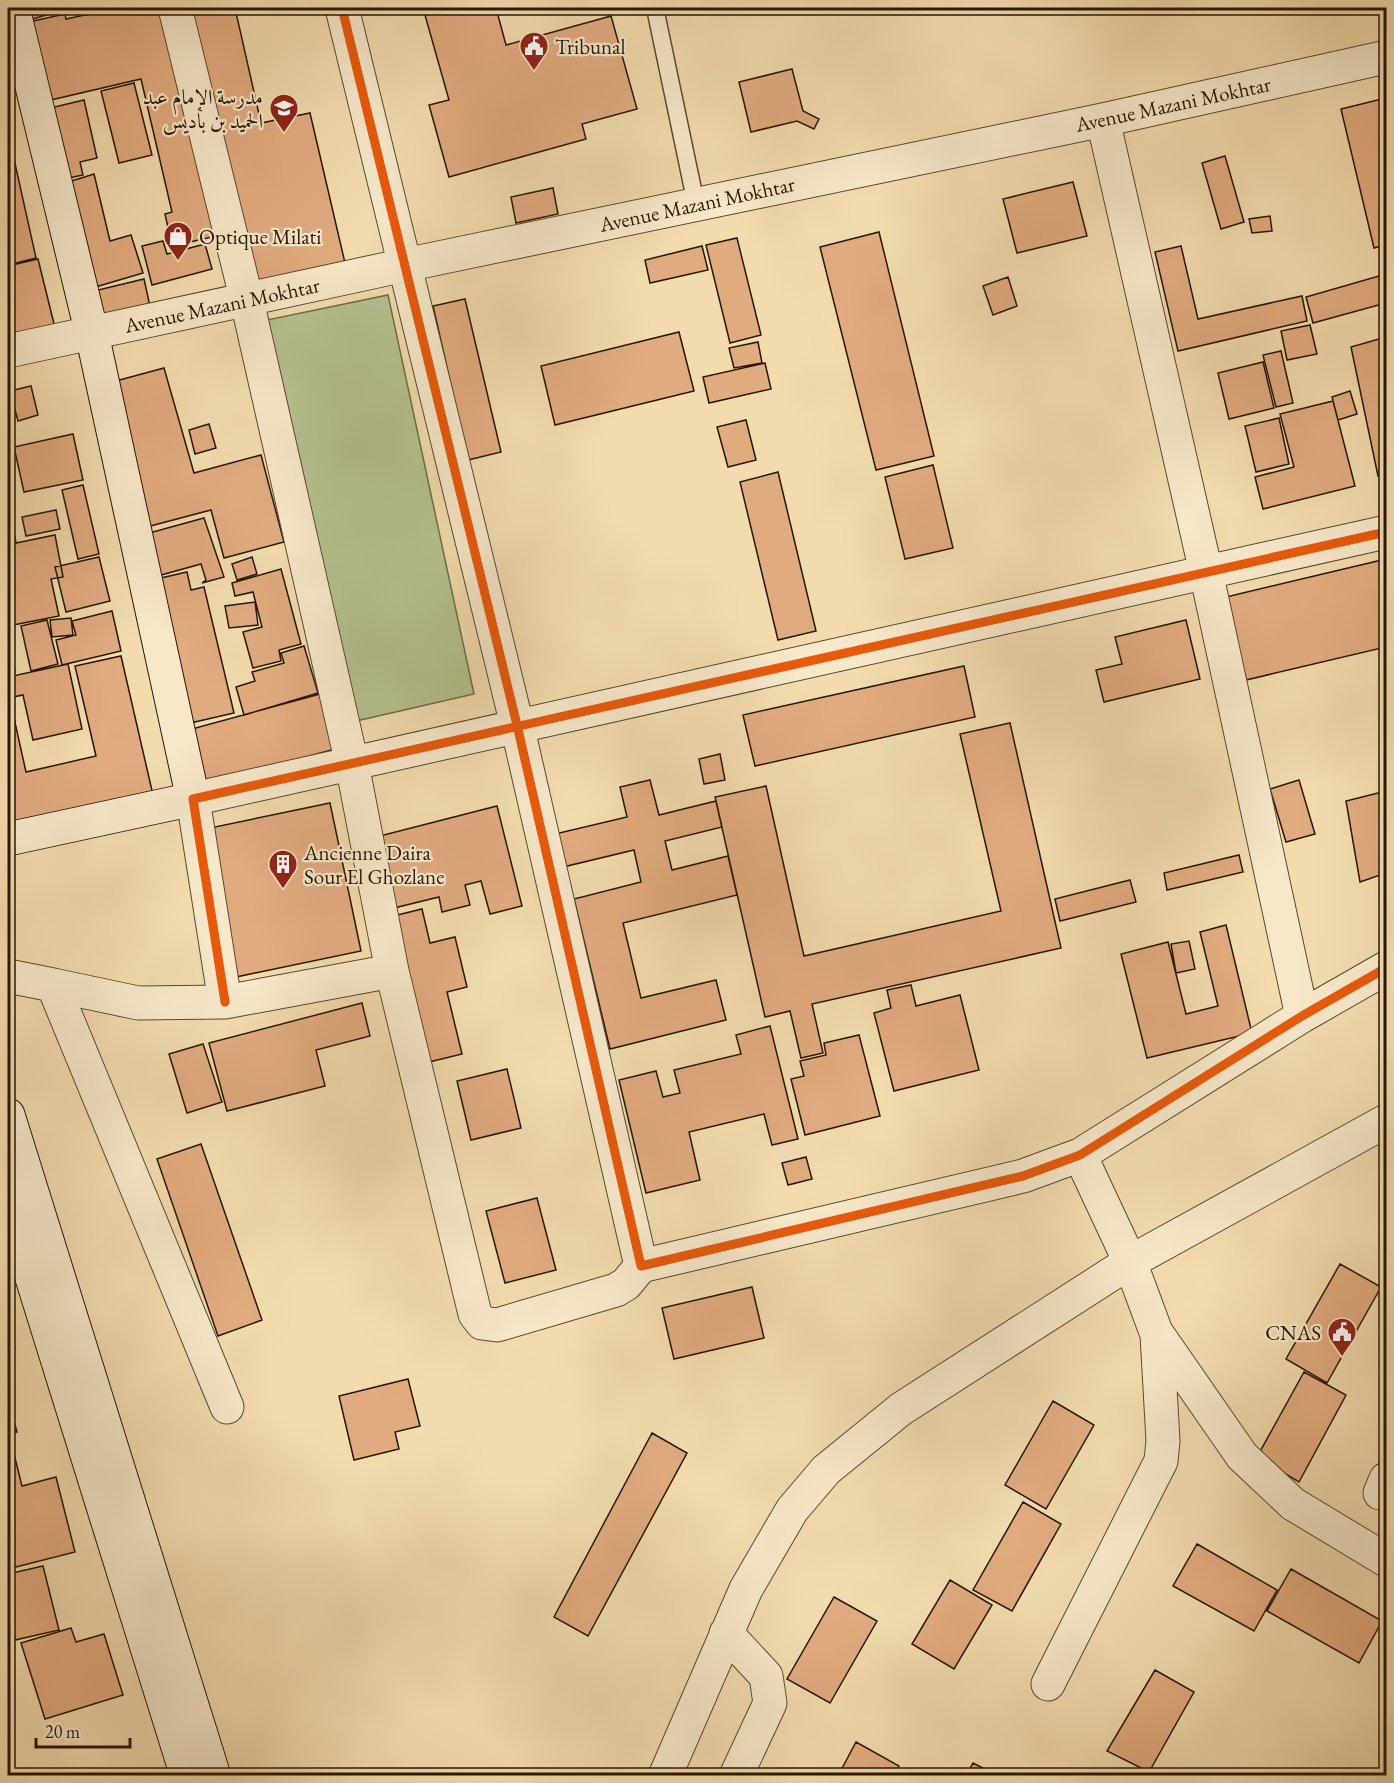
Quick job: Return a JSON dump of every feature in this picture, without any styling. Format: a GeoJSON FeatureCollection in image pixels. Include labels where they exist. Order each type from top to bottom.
{"type":"FeatureCollection","features":[{"type":"Feature","properties":{"kind":"street"},"geometry":{"type":"LineString","coordinates":[[13,8],[92,334],[193,800],[225,1002]]}},
{"type":"Feature","properties":{"kind":"street"},"geometry":{"type":"LineString","coordinates":[[175,8],[248,301],[352,764],[392,971],[476,1314],[482,1323],[497,1325],[616,1290],[626,1284],[641,1266],[1023,1176],[1080,1155],[1302,1016],[1386,968]]}},
{"type":"Feature","properties":{"kind":"street"},"geometry":{"type":"LineString","coordinates":[[342,8],[517,725],[641,1266]]}},
{"type":"Feature","properties":{"kind":"street","name":"Avenue Mazani Mokhtar"},"geometry":{"type":"LineString","coordinates":[[8,351],[248,301],[405,265],[1103,120],[1386,57]]}},
{"type":"Feature","properties":{"kind":"street"},"geometry":{"type":"LineString","coordinates":[[1103,120],[1206,572],[1302,1016]]}},
{"type":"Feature","properties":{"kind":"street"},"geometry":{"type":"LineString","coordinates":[[8,839],[193,800],[517,725],[1386,532]]}},
{"type":"Feature","properties":{"kind":"street"},"geometry":{"type":"LineString","coordinates":[[8,976],[138,1003],[225,1002],[392,971]]}},
{"type":"Feature","properties":{"kind":"street"},"geometry":{"type":"LineString","coordinates":[[53,985],[226,1407]]}},
{"type":"Feature","properties":{"kind":"street"},"geometry":{"type":"LineString","coordinates":[[8,1115],[214,1776]]}},
{"type":"Feature","properties":{"kind":"street"},"geometry":{"type":"LineString","coordinates":[[665,1776],[746,1589],[792,1510],[826,1470],[901,1409],[1130,1262],[1386,1121]]}},
{"type":"Feature","properties":{"kind":"street"},"geometry":{"type":"LineString","coordinates":[[1080,1155],[1130,1262],[1156,1332],[1242,1456],[1293,1504],[1386,1560]]}},
{"type":"Feature","properties":{"kind":"street"},"geometry":{"type":"LineString","coordinates":[[8,1201],[187,1776]]}},
{"type":"Feature","properties":{"kind":"street"},"geometry":{"type":"LineString","coordinates":[[1048,1684],[1161,1461],[1163,1429],[1156,1332]]}},
{"type":"Feature","properties":{"kind":"street"},"geometry":{"type":"LineString","coordinates":[[726,1633],[766,1676],[770,1703],[736,1776]]}},
{"type":"Feature","properties":{"kind":"lane"},"geometry":{"type":"LineString","coordinates":[[655,8],[696,204]]}},
{"type":"Feature","properties":{"kind":"green space"},"geometry":{"type":"Polygon","coordinates":[[[388,295],[474,694],[356,721],[267,320],[388,295]]]}},
{"type":"Feature","properties":{"kind":"building"},"geometry":{"type":"Polygon","coordinates":[[[25,8],[48,8],[50,14],[29,20],[25,8]]]}},
{"type":"Feature","properties":{"kind":"building"},"geometry":{"type":"Polygon","coordinates":[[[117,8],[168,8],[221,235],[172,246],[165,214],[172,212],[141,79],[42,102],[24,23],[65,14],[66,19],[117,8]]]}},
{"type":"Feature","properties":{"kind":"building"},"geometry":{"type":"Polygon","coordinates":[[[188,8],[235,8],[261,123],[310,113],[345,263],[251,293],[188,8]]]}},
{"type":"Feature","properties":{"kind":"building","name":"Tribunal"},"geometry":{"type":"Polygon","coordinates":[[[423,8],[496,8],[506,45],[611,16],[637,109],[582,124],[586,139],[449,177],[429,105],[449,100],[423,8]]]}},
{"type":"Feature","properties":{"kind":"building"},"geometry":{"type":"Polygon","coordinates":[[[792,69],[803,111],[819,119],[814,129],[797,121],[751,132],[739,82],[792,69]]]}},
{"type":"Feature","properties":{"kind":"building"},"geometry":{"type":"Polygon","coordinates":[[[134,83],[152,155],[119,163],[101,91],[134,83]]]}},
{"type":"Feature","properties":{"kind":"building"},"geometry":{"type":"Polygon","coordinates":[[[1386,98],[1386,245],[1374,248],[1341,109],[1386,98]]]}},
{"type":"Feature","properties":{"kind":"building"},"geometry":{"type":"Polygon","coordinates":[[[84,100],[97,158],[80,162],[83,175],[59,180],[42,110],[84,100]]]}},
{"type":"Feature","properties":{"kind":"building"},"geometry":{"type":"Polygon","coordinates":[[[8,132],[36,258],[8,265],[8,132]]]}},
{"type":"Feature","properties":{"kind":"building"},"geometry":{"type":"Polygon","coordinates":[[[1225,156],[1244,222],[1221,229],[1202,163],[1225,156]]]}},
{"type":"Feature","properties":{"kind":"building"},"geometry":{"type":"Polygon","coordinates":[[[94,174],[110,241],[131,235],[143,273],[92,288],[62,184],[94,174]]]}},
{"type":"Feature","properties":{"kind":"building"},"geometry":{"type":"Polygon","coordinates":[[[1073,182],[1087,236],[1017,253],[1003,199],[1073,182]]]}},
{"type":"Feature","properties":{"kind":"building"},"geometry":{"type":"Polygon","coordinates":[[[553,188],[558,214],[516,223],[511,197],[553,188]]]}},
{"type":"Feature","properties":{"kind":"building"},"geometry":{"type":"Polygon","coordinates":[[[1270,216],[1272,231],[1252,233],[1249,219],[1270,216]]]}},
{"type":"Feature","properties":{"kind":"building"},"geometry":{"type":"Polygon","coordinates":[[[879,232],[934,456],[876,470],[820,247],[879,232]]]}},
{"type":"Feature","properties":{"kind":"building"},"geometry":{"type":"Polygon","coordinates":[[[737,238],[761,335],[730,343],[706,245],[737,238]]]}},
{"type":"Feature","properties":{"kind":"building","name":"Optique Milati"},"geometry":{"type":"Polygon","coordinates":[[[163,241],[167,254],[205,244],[212,269],[152,285],[142,246],[163,241]]]}},
{"type":"Feature","properties":{"kind":"building"},"geometry":{"type":"Polygon","coordinates":[[[702,246],[708,270],[650,283],[645,260],[702,246]]]}},
{"type":"Feature","properties":{"kind":"building"},"geometry":{"type":"Polygon","coordinates":[[[1181,246],[1198,319],[1302,296],[1307,321],[1178,351],[1155,252],[1181,246]]]}},
{"type":"Feature","properties":{"kind":"building"},"geometry":{"type":"Polygon","coordinates":[[[38,259],[58,340],[8,352],[8,266],[38,259]]]}},
{"type":"Feature","properties":{"kind":"building"},"geometry":{"type":"Polygon","coordinates":[[[1386,274],[1386,303],[1313,323],[1306,297],[1386,274]]]}},
{"type":"Feature","properties":{"kind":"building"},"geometry":{"type":"Polygon","coordinates":[[[1008,277],[1017,306],[993,315],[983,286],[1008,277]]]}},
{"type":"Feature","properties":{"kind":"building"},"geometry":{"type":"Polygon","coordinates":[[[144,279],[151,311],[96,323],[90,292],[144,279]]]}},
{"type":"Feature","properties":{"kind":"building"},"geometry":{"type":"Polygon","coordinates":[[[465,299],[501,452],[468,460],[433,306],[465,299]]]}},
{"type":"Feature","properties":{"kind":"building"},"geometry":{"type":"Polygon","coordinates":[[[1310,325],[1317,354],[1287,360],[1281,331],[1310,325]]]}},
{"type":"Feature","properties":{"kind":"building"},"geometry":{"type":"Polygon","coordinates":[[[679,332],[694,391],[555,425],[541,366],[679,332]]]}},
{"type":"Feature","properties":{"kind":"building"},"geometry":{"type":"Polygon","coordinates":[[[1386,337],[1386,473],[1378,476],[1351,347],[1386,337]]]}},
{"type":"Feature","properties":{"kind":"building"},"geometry":{"type":"Polygon","coordinates":[[[758,342],[762,363],[734,368],[729,348],[758,342]]]}},
{"type":"Feature","properties":{"kind":"building"},"geometry":{"type":"Polygon","coordinates":[[[1281,351],[1293,403],[1276,407],[1263,355],[1281,351]]]}},
{"type":"Feature","properties":{"kind":"building"},"geometry":{"type":"Polygon","coordinates":[[[1263,362],[1274,408],[1229,419],[1218,373],[1263,362]]]}},
{"type":"Feature","properties":{"kind":"building"},"geometry":{"type":"Polygon","coordinates":[[[765,363],[771,389],[709,403],[703,377],[765,363]]]}},
{"type":"Feature","properties":{"kind":"building"},"geometry":{"type":"Polygon","coordinates":[[[164,368],[194,473],[261,455],[284,542],[224,558],[211,510],[139,529],[101,385],[164,368]]]}},
{"type":"Feature","properties":{"kind":"building"},"geometry":{"type":"Polygon","coordinates":[[[31,386],[38,415],[18,421],[10,391],[31,386]]]}},
{"type":"Feature","properties":{"kind":"building"},"geometry":{"type":"Polygon","coordinates":[[[1350,391],[1357,414],[1338,420],[1332,397],[1350,391]]]}},
{"type":"Feature","properties":{"kind":"building"},"geometry":{"type":"Polygon","coordinates":[[[1333,401],[1355,486],[1263,509],[1255,477],[1294,467],[1280,414],[1333,401]]]}},
{"type":"Feature","properties":{"kind":"building"},"geometry":{"type":"Polygon","coordinates":[[[1279,418],[1289,464],[1256,472],[1245,426],[1279,418]]]}},
{"type":"Feature","properties":{"kind":"building"},"geometry":{"type":"Polygon","coordinates":[[[746,420],[756,460],[728,467],[717,427],[746,420]]]}},
{"type":"Feature","properties":{"kind":"building"},"geometry":{"type":"Polygon","coordinates":[[[209,424],[216,448],[195,454],[189,430],[209,424]]]}},
{"type":"Feature","properties":{"kind":"building"},"geometry":{"type":"Polygon","coordinates":[[[73,434],[83,480],[24,492],[14,447],[73,434]]]}},
{"type":"Feature","properties":{"kind":"building"},"geometry":{"type":"Polygon","coordinates":[[[933,465],[953,548],[905,559],[885,477],[933,465]]]}},
{"type":"Feature","properties":{"kind":"building"},"geometry":{"type":"Polygon","coordinates":[[[778,472],[816,631],[778,640],[740,482],[778,472]]]}},
{"type":"Feature","properties":{"kind":"building"},"geometry":{"type":"Polygon","coordinates":[[[83,485],[99,554],[78,559],[62,490],[83,485]]]}},
{"type":"Feature","properties":{"kind":"building"},"geometry":{"type":"Polygon","coordinates":[[[8,498],[16,543],[55,535],[63,577],[51,579],[59,616],[8,626],[8,498]]]}},
{"type":"Feature","properties":{"kind":"building"},"geometry":{"type":"Polygon","coordinates":[[[56,510],[60,529],[26,536],[22,517],[56,510]]]}},
{"type":"Feature","properties":{"kind":"building"},"geometry":{"type":"Polygon","coordinates":[[[204,518],[224,577],[202,583],[206,580],[201,564],[154,577],[142,535],[204,518]]]}},
{"type":"Feature","properties":{"kind":"building"},"geometry":{"type":"Polygon","coordinates":[[[99,557],[110,601],[66,612],[55,567],[99,557]]]}},
{"type":"Feature","properties":{"kind":"building"},"geometry":{"type":"Polygon","coordinates":[[[252,557],[257,574],[237,580],[232,564],[252,557]]]}},
{"type":"Feature","properties":{"kind":"building"},"geometry":{"type":"Polygon","coordinates":[[[1386,559],[1386,647],[1246,680],[1226,597],[1386,559]]]}},
{"type":"Feature","properties":{"kind":"building"},"geometry":{"type":"Polygon","coordinates":[[[281,569],[301,644],[279,650],[281,661],[253,668],[243,632],[262,627],[253,592],[235,596],[232,583],[281,569]]]}},
{"type":"Feature","properties":{"kind":"building"},"geometry":{"type":"Polygon","coordinates":[[[187,572],[191,590],[204,587],[234,713],[186,724],[152,580],[187,572]]]}},
{"type":"Feature","properties":{"kind":"building"},"geometry":{"type":"Polygon","coordinates":[[[255,602],[258,625],[229,628],[225,606],[255,602]]]}},
{"type":"Feature","properties":{"kind":"building"},"geometry":{"type":"Polygon","coordinates":[[[112,611],[121,651],[62,665],[56,640],[76,635],[72,621],[112,611]]]}},
{"type":"Feature","properties":{"kind":"building"},"geometry":{"type":"Polygon","coordinates":[[[71,618],[73,635],[52,637],[50,620],[71,618]]]}},
{"type":"Feature","properties":{"kind":"building"},"geometry":{"type":"Polygon","coordinates":[[[47,620],[58,664],[31,671],[21,626],[47,620]]]}},
{"type":"Feature","properties":{"kind":"building"},"geometry":{"type":"Polygon","coordinates":[[[1186,620],[1200,679],[1104,702],[1096,670],[1122,664],[1115,637],[1186,620]]]}},
{"type":"Feature","properties":{"kind":"building"},"geometry":{"type":"Polygon","coordinates":[[[8,632],[15,672],[8,673],[8,632]]]}},
{"type":"Feature","properties":{"kind":"building"},"geometry":{"type":"Polygon","coordinates":[[[304,646],[318,693],[244,715],[236,687],[255,681],[252,672],[284,663],[281,653],[304,646]]]}},
{"type":"Feature","properties":{"kind":"building"},"geometry":{"type":"Polygon","coordinates":[[[121,656],[153,795],[8,828],[8,710],[12,709],[26,772],[96,756],[75,666],[121,656]]]}},
{"type":"Feature","properties":{"kind":"building"},"geometry":{"type":"Polygon","coordinates":[[[68,664],[82,729],[33,740],[23,695],[8,698],[8,677],[68,664]]]}},
{"type":"Feature","properties":{"kind":"building"},"geometry":{"type":"Polygon","coordinates":[[[964,666],[975,717],[755,766],[743,715],[964,666]]]}},
{"type":"Feature","properties":{"kind":"building"},"geometry":{"type":"Polygon","coordinates":[[[320,694],[335,749],[259,770],[198,797],[181,732],[320,694]]]}},
{"type":"Feature","properties":{"kind":"building"},"geometry":{"type":"Polygon","coordinates":[[[1010,723],[1061,948],[812,1004],[823,1053],[801,1058],[790,1011],[765,1017],[715,797],[766,786],[804,956],[1001,911],[960,734],[1010,723]]]}},
{"type":"Feature","properties":{"kind":"building"},"geometry":{"type":"Polygon","coordinates":[[[720,754],[725,780],[704,784],[699,759],[720,754]]]}},
{"type":"Feature","properties":{"kind":"building"},"geometry":{"type":"Polygon","coordinates":[[[650,780],[659,815],[716,801],[722,827],[665,841],[672,870],[728,856],[737,895],[623,923],[641,998],[716,980],[726,1020],[610,1049],[574,899],[641,882],[634,850],[563,867],[555,834],[627,817],[620,787],[650,780]]]}},
{"type":"Feature","properties":{"kind":"building"},"geometry":{"type":"Polygon","coordinates":[[[1299,780],[1315,834],[1286,842],[1270,789],[1299,780]]]}},
{"type":"Feature","properties":{"kind":"building"},"geometry":{"type":"Polygon","coordinates":[[[1386,791],[1386,873],[1360,882],[1346,801],[1386,791]]]}},
{"type":"Feature","properties":{"kind":"building","name":"Ancienne Daira Sour El Ghozlane"},"geometry":{"type":"Polygon","coordinates":[[[330,803],[361,951],[236,977],[205,829],[330,803]]]}},
{"type":"Feature","properties":{"kind":"building"},"geometry":{"type":"Polygon","coordinates":[[[497,806],[522,906],[490,914],[481,881],[465,885],[470,905],[442,912],[439,897],[390,909],[372,838],[497,806]]]}},
{"type":"Feature","properties":{"kind":"building"},"geometry":{"type":"Polygon","coordinates":[[[1239,855],[1243,872],[1167,890],[1164,873],[1239,855]]]}},
{"type":"Feature","properties":{"kind":"building"},"geometry":{"type":"Polygon","coordinates":[[[1130,880],[1136,902],[1060,921],[1055,899],[1130,880]]]}},
{"type":"Feature","properties":{"kind":"building"},"geometry":{"type":"Polygon","coordinates":[[[422,909],[430,943],[455,937],[467,987],[447,992],[462,1054],[425,1063],[389,917],[422,909]]]}},
{"type":"Feature","properties":{"kind":"building"},"geometry":{"type":"Polygon","coordinates":[[[1226,925],[1252,1033],[1147,1058],[1121,954],[1168,942],[1186,1014],[1218,1006],[1200,932],[1226,925]]]}},
{"type":"Feature","properties":{"kind":"building"},"geometry":{"type":"Polygon","coordinates":[[[1189,941],[1195,969],[1176,973],[1171,944],[1189,941]]]}},
{"type":"Feature","properties":{"kind":"building"},"geometry":{"type":"Polygon","coordinates":[[[911,985],[916,1006],[960,995],[979,1070],[894,1091],[874,1013],[891,1008],[887,990],[911,985]]]}},
{"type":"Feature","properties":{"kind":"building"},"geometry":{"type":"Polygon","coordinates":[[[362,1003],[370,1036],[316,1050],[325,1086],[227,1111],[209,1043],[362,1003]]]}},
{"type":"Feature","properties":{"kind":"building"},"geometry":{"type":"Polygon","coordinates":[[[770,1026],[798,1139],[772,1145],[764,1114],[689,1132],[700,1180],[646,1193],[619,1080],[656,1071],[663,1097],[680,1093],[674,1070],[741,1054],[736,1035],[770,1026]]]}},
{"type":"Feature","properties":{"kind":"building"},"geometry":{"type":"Polygon","coordinates":[[[859,1035],[880,1116],[805,1135],[791,1079],[804,1076],[800,1061],[826,1055],[824,1043],[859,1035]]]}},
{"type":"Feature","properties":{"kind":"building"},"geometry":{"type":"Polygon","coordinates":[[[203,1044],[222,1102],[187,1113],[169,1054],[203,1044]]]}},
{"type":"Feature","properties":{"kind":"building"},"geometry":{"type":"Polygon","coordinates":[[[507,1069],[521,1128],[471,1140],[457,1081],[507,1069]]]}},
{"type":"Feature","properties":{"kind":"building"},"geometry":{"type":"Polygon","coordinates":[[[201,1144],[262,1320],[218,1336],[157,1159],[201,1144]]]}},
{"type":"Feature","properties":{"kind":"building"},"geometry":{"type":"Polygon","coordinates":[[[806,1157],[812,1179],[788,1185],[782,1163],[806,1157]]]}},
{"type":"Feature","properties":{"kind":"building"},"geometry":{"type":"Polygon","coordinates":[[[537,1198],[556,1270],[505,1283],[486,1211],[537,1198]]]}},
{"type":"Feature","properties":{"kind":"building"},"geometry":{"type":"Polygon","coordinates":[[[1340,1264],[1381,1287],[1327,1383],[1286,1359],[1340,1264]]]}},
{"type":"Feature","properties":{"kind":"building"},"geometry":{"type":"Polygon","coordinates":[[[752,1287],[764,1338],[674,1359],[662,1308],[752,1287]]]}},
{"type":"Feature","properties":{"kind":"building"},"geometry":{"type":"Polygon","coordinates":[[[8,1322],[15,1347],[8,1349],[8,1322]]]}},
{"type":"Feature","properties":{"kind":"building"},"geometry":{"type":"Polygon","coordinates":[[[1304,1372],[1346,1395],[1299,1482],[1257,1457],[1304,1372]]]}},
{"type":"Feature","properties":{"kind":"building"},"geometry":{"type":"Polygon","coordinates":[[[408,1379],[420,1426],[395,1432],[399,1449],[354,1460],[339,1396],[408,1379]]]}},
{"type":"Feature","properties":{"kind":"building"},"geometry":{"type":"Polygon","coordinates":[[[1053,1401],[1094,1425],[1046,1509],[1005,1485],[1053,1401]]]}},
{"type":"Feature","properties":{"kind":"building"},"geometry":{"type":"Polygon","coordinates":[[[12,1414],[17,1432],[9,1434],[22,1486],[56,1477],[75,1552],[8,1569],[8,1415],[12,1414]]]}},
{"type":"Feature","properties":{"kind":"building"},"geometry":{"type":"Polygon","coordinates":[[[652,1433],[687,1453],[588,1636],[554,1617],[652,1433]]]}},
{"type":"Feature","properties":{"kind":"building"},"geometry":{"type":"Polygon","coordinates":[[[1023,1502],[1061,1524],[1012,1611],[973,1590],[1023,1502]]]}},
{"type":"Feature","properties":{"kind":"building"},"geometry":{"type":"Polygon","coordinates":[[[1197,1544],[1277,1590],[1254,1631],[1173,1586],[1197,1544]]]}},
{"type":"Feature","properties":{"kind":"building"},"geometry":{"type":"Polygon","coordinates":[[[43,1566],[59,1630],[15,1640],[8,1608],[8,1574],[43,1566]]]}},
{"type":"Feature","properties":{"kind":"building"},"geometry":{"type":"Polygon","coordinates":[[[1291,1569],[1382,1621],[1359,1663],[1267,1611],[1291,1569]]]}},
{"type":"Feature","properties":{"kind":"building"},"geometry":{"type":"Polygon","coordinates":[[[950,1580],[992,1605],[954,1669],[912,1644],[950,1580]]]}},
{"type":"Feature","properties":{"kind":"building"},"geometry":{"type":"Polygon","coordinates":[[[834,1597],[877,1621],[830,1703],[787,1679],[834,1597]]]}},
{"type":"Feature","properties":{"kind":"building"},"geometry":{"type":"Polygon","coordinates":[[[71,1628],[76,1642],[104,1634],[123,1695],[45,1719],[21,1643],[71,1628]]]}},
{"type":"Feature","properties":{"kind":"building"},"geometry":{"type":"Polygon","coordinates":[[[1155,1670],[1194,1692],[1149,1772],[1107,1751],[1155,1670]]]}},
{"type":"Feature","properties":{"kind":"building"},"geometry":{"type":"Polygon","coordinates":[[[856,1742],[899,1766],[894,1776],[838,1776],[856,1742]]]}},
{"type":"Feature","properties":{"kind":"building"},"geometry":{"type":"Polygon","coordinates":[[[973,1763],[998,1776],[966,1776],[973,1763]]]}},
{"type":"Feature","properties":{"kind":"cycle path"},"geometry":{"type":"LineString","coordinates":[[342,8],[517,725],[641,1266],[1023,1176],[1080,1155],[1302,1016],[1386,968]]}},
{"type":"Feature","properties":{"kind":"cycle path"},"geometry":{"type":"LineString","coordinates":[[225,1002],[193,799],[1386,532]]}},
{"type":"Feature","properties":{"kind":"place","name":"Tribunal"},"geometry":{"type":"Point","coordinates":[534,72]}},
{"type":"Feature","properties":{"kind":"place","name":"مدرسة الإمام عبد الحميد بن باديس"},"geometry":{"type":"Point","coordinates":[284,134]}},
{"type":"Feature","properties":{"kind":"place","name":"Optique Milati"},"geometry":{"type":"Point","coordinates":[178,262]}},
{"type":"Feature","properties":{"kind":"place","name":"Ancienne Daira Sour El Ghozlane"},"geometry":{"type":"Point","coordinates":[283,890]}},
{"type":"Feature","properties":{"kind":"place","name":"CNAS"},"geometry":{"type":"Point","coordinates":[1342,1358]}}]}
